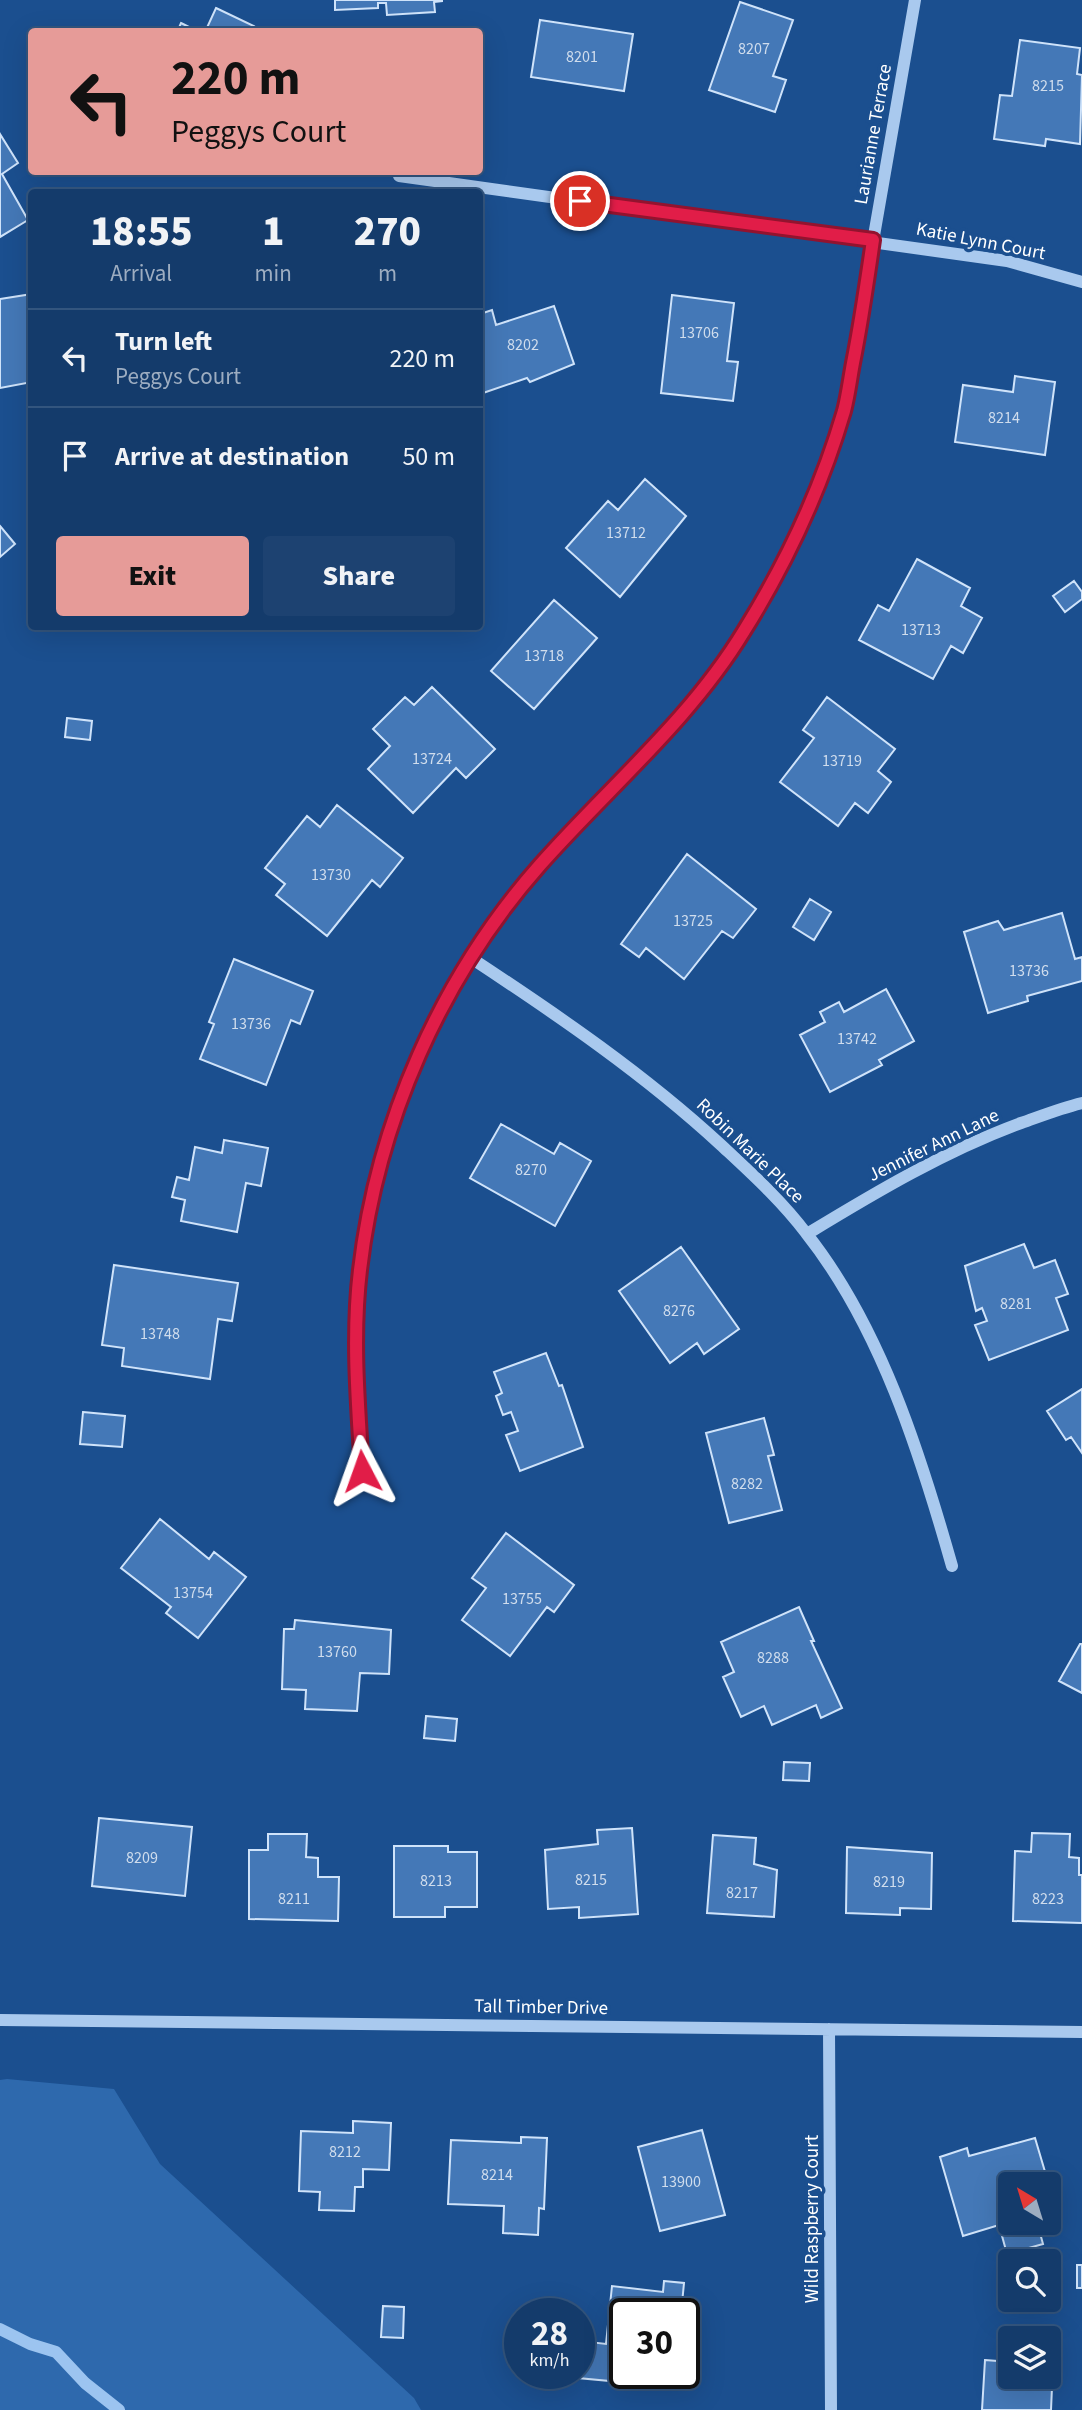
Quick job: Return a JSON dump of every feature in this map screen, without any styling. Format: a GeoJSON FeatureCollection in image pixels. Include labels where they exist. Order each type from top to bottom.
{"type":"FeatureCollection","features":[{"type":"Feature","properties":{"kind":"street","name":"Laurianne Terrace"},"geometry":{"type":"LineString","coordinates":[[362,1471],[356,1348],[360,1271],[376,1173],[397,1106],[432,1027],[485,936],[538,867],[690,706],[742,635],[779,573],[816,493],[845,408],[915,0]]}},
{"type":"Feature","properties":{"kind":"street","name":"Katie Lynn Court"},"geometry":{"type":"LineString","coordinates":[[399,176],[873,240],[1007,261],[1082,282]]}},
{"type":"Feature","properties":{"kind":"street","name":"Robin Marie Place"},"geometry":{"type":"LineString","coordinates":[[471,958],[581,1031],[685,1112],[766,1186],[807,1234],[846,1293],[879,1357],[910,1427],[952,1566]]}},
{"type":"Feature","properties":{"kind":"street","name":"Jennifer Ann Lane"},"geometry":{"type":"LineString","coordinates":[[807,1234],[889,1183],[993,1133],[1082,1103]]}},
{"type":"Feature","properties":{"kind":"street","name":"Tall Timber Drive"},"geometry":{"type":"LineString","coordinates":[[0,2020],[1082,2032]]}},
{"type":"Feature","properties":{"kind":"street","name":"Wild Raspberry Court"},"geometry":{"type":"LineString","coordinates":[[829,2029],[831,2410]]}},
{"type":"Feature","properties":{"kind":"shaded area"},"geometry":{"type":"Polygon","coordinates":[[[0,2080],[114,2089],[160,2164],[414,2398],[421,2410],[0,2410],[0,2080]]]}},
{"type":"Feature","properties":{"kind":"building"},"geometry":{"type":"Polygon","coordinates":[[[335,0],[442,1],[434,2],[435,12],[387,15],[386,3],[378,3],[378,8],[335,10],[335,0]]]}},
{"type":"Feature","properties":{"kind":"building"},"geometry":{"type":"Polygon","coordinates":[[[740,2],[793,20],[773,76],[786,80],[775,112],[709,90],[740,2]]]}},
{"type":"Feature","properties":{"kind":"building"},"geometry":{"type":"Polygon","coordinates":[[[216,8],[258,28],[207,28],[216,8]]]}},
{"type":"Feature","properties":{"kind":"building"},"geometry":{"type":"Polygon","coordinates":[[[540,20],[633,34],[624,91],[531,77],[540,20]]]}},
{"type":"Feature","properties":{"kind":"building"},"geometry":{"type":"Polygon","coordinates":[[[1020,40],[1080,48],[1077,74],[1082,75],[1080,144],[1046,139],[1045,146],[994,139],[1000,95],[1012,96],[1020,40]]]}},
{"type":"Feature","properties":{"kind":"building"},"geometry":{"type":"Polygon","coordinates":[[[0,134],[18,163],[2,174],[28,220],[0,237],[0,134]]]}},
{"type":"Feature","properties":{"kind":"building"},"geometry":{"type":"Polygon","coordinates":[[[28,295],[28,383],[0,388],[0,299],[28,295]]]}},
{"type":"Feature","properties":{"kind":"building"},"geometry":{"type":"Polygon","coordinates":[[[672,295],[734,303],[727,361],[738,362],[733,401],[661,393],[672,295]]]}},
{"type":"Feature","properties":{"kind":"building"},"geometry":{"type":"Polygon","coordinates":[[[554,306],[574,364],[530,382],[527,378],[483,393],[483,313],[492,310],[496,325],[554,306]]]}},
{"type":"Feature","properties":{"kind":"building"},"geometry":{"type":"Polygon","coordinates":[[[1015,376],[1055,382],[1045,455],[955,442],[963,385],[1013,392],[1015,376]]]}},
{"type":"Feature","properties":{"kind":"building"},"geometry":{"type":"Polygon","coordinates":[[[645,479],[686,516],[620,597],[566,548],[608,501],[618,510],[645,479]]]}},
{"type":"Feature","properties":{"kind":"building"},"geometry":{"type":"Polygon","coordinates":[[[0,526],[15,544],[0,557],[0,526]]]}},
{"type":"Feature","properties":{"kind":"building"},"geometry":{"type":"Polygon","coordinates":[[[917,559],[970,588],[961,606],[982,618],[963,653],[951,646],[933,679],[859,640],[878,605],[889,611],[917,559]]]}},
{"type":"Feature","properties":{"kind":"building"},"geometry":{"type":"Polygon","coordinates":[[[1074,581],[1082,592],[1082,599],[1065,612],[1053,596],[1074,581]]]}},
{"type":"Feature","properties":{"kind":"building"},"geometry":{"type":"Polygon","coordinates":[[[554,600],[597,638],[534,709],[491,671],[554,600]]]}},
{"type":"Feature","properties":{"kind":"building"},"geometry":{"type":"Polygon","coordinates":[[[432,687],[495,749],[466,778],[456,768],[413,813],[368,769],[390,746],[373,729],[405,697],[414,705],[432,687]]]}},
{"type":"Feature","properties":{"kind":"building"},"geometry":{"type":"Polygon","coordinates":[[[827,697],[895,749],[878,771],[891,782],[868,813],[855,803],[838,826],[780,782],[814,738],[803,730],[827,697]]]}},
{"type":"Feature","properties":{"kind":"building"},"geometry":{"type":"Polygon","coordinates":[[[67,718],[92,721],[90,740],[65,737],[67,718]]]}},
{"type":"Feature","properties":{"kind":"building"},"geometry":{"type":"Polygon","coordinates":[[[337,805],[403,858],[380,887],[372,880],[327,936],[276,895],[285,884],[265,868],[307,816],[320,827],[337,805]]]}},
{"type":"Feature","properties":{"kind":"building"},"geometry":{"type":"Polygon","coordinates":[[[687,854],[756,909],[733,938],[722,931],[684,979],[646,948],[639,957],[621,944],[687,854]]]}},
{"type":"Feature","properties":{"kind":"building"},"geometry":{"type":"Polygon","coordinates":[[[810,899],[831,912],[814,940],[793,927],[810,899]]]}},
{"type":"Feature","properties":{"kind":"building"},"geometry":{"type":"Polygon","coordinates":[[[1062,913],[1075,959],[1082,957],[1082,981],[1027,996],[1028,1001],[988,1013],[964,932],[998,921],[1004,930],[1062,913]]]}},
{"type":"Feature","properties":{"kind":"building"},"geometry":{"type":"Polygon","coordinates":[[[234,959],[313,991],[300,1024],[291,1020],[266,1085],[200,1059],[214,1024],[209,1022],[234,959]]]}},
{"type":"Feature","properties":{"kind":"building"},"geometry":{"type":"Polygon","coordinates":[[[886,989],[914,1041],[879,1060],[882,1065],[830,1092],[800,1035],[825,1022],[820,1012],[839,1002],[844,1012],[886,989]]]}},
{"type":"Feature","properties":{"kind":"building"},"geometry":{"type":"Polygon","coordinates":[[[501,1124],[554,1154],[560,1143],[591,1161],[555,1226],[470,1178],[501,1124]]]}},
{"type":"Feature","properties":{"kind":"building"},"geometry":{"type":"Polygon","coordinates":[[[224,1140],[268,1148],[261,1186],[246,1183],[237,1232],[181,1221],[185,1200],[172,1197],[177,1177],[189,1180],[195,1147],[222,1153],[224,1140]]]}},
{"type":"Feature","properties":{"kind":"building"},"geometry":{"type":"Polygon","coordinates":[[[1024,1244],[1034,1268],[1055,1260],[1068,1294],[1056,1298],[1068,1330],[989,1360],[975,1325],[987,1321],[982,1308],[976,1311],[965,1266],[1024,1244]]]}},
{"type":"Feature","properties":{"kind":"building"},"geometry":{"type":"Polygon","coordinates":[[[681,1247],[739,1329],[704,1354],[697,1343],[670,1363],[619,1291],[681,1247]]]}},
{"type":"Feature","properties":{"kind":"building"},"geometry":{"type":"Polygon","coordinates":[[[114,1265],[238,1283],[232,1321],[218,1319],[210,1379],[122,1366],[124,1348],[102,1345],[114,1265]]]}},
{"type":"Feature","properties":{"kind":"building"},"geometry":{"type":"Polygon","coordinates":[[[546,1353],[559,1386],[562,1385],[583,1447],[520,1471],[506,1435],[518,1431],[511,1412],[503,1415],[496,1396],[502,1393],[494,1372],[546,1353]]]}},
{"type":"Feature","properties":{"kind":"building"},"geometry":{"type":"Polygon","coordinates":[[[1082,1389],[1082,1453],[1071,1437],[1066,1440],[1047,1411],[1082,1389]]]}},
{"type":"Feature","properties":{"kind":"building"},"geometry":{"type":"Polygon","coordinates":[[[83,1412],[125,1416],[122,1447],[80,1444],[83,1412]]]}},
{"type":"Feature","properties":{"kind":"building"},"geometry":{"type":"Polygon","coordinates":[[[764,1418],[774,1455],[768,1456],[782,1510],[729,1523],[706,1433],[764,1418]]]}},
{"type":"Feature","properties":{"kind":"building"},"geometry":{"type":"Polygon","coordinates":[[[160,1519],[209,1559],[214,1552],[246,1577],[198,1638],[166,1613],[171,1607],[121,1568],[160,1519]]]}},
{"type":"Feature","properties":{"kind":"building"},"geometry":{"type":"Polygon","coordinates":[[[506,1533],[574,1585],[554,1612],[547,1607],[510,1656],[462,1620],[486,1588],[472,1578],[506,1533]]]}},
{"type":"Feature","properties":{"kind":"building"},"geometry":{"type":"Polygon","coordinates":[[[799,1607],[814,1641],[811,1641],[842,1708],[821,1718],[816,1705],[772,1725],[764,1706],[741,1717],[723,1677],[734,1672],[721,1642],[799,1607]]]}},
{"type":"Feature","properties":{"kind":"building"},"geometry":{"type":"Polygon","coordinates":[[[295,1620],[391,1630],[389,1674],[360,1673],[357,1711],[305,1709],[306,1690],[282,1689],[284,1629],[294,1629],[295,1620]]]}},
{"type":"Feature","properties":{"kind":"building"},"geometry":{"type":"Polygon","coordinates":[[[1082,1644],[1082,1693],[1059,1681],[1082,1644]]]}},
{"type":"Feature","properties":{"kind":"building"},"geometry":{"type":"Polygon","coordinates":[[[426,1716],[457,1719],[455,1741],[424,1738],[426,1716]]]}},
{"type":"Feature","properties":{"kind":"building"},"geometry":{"type":"Polygon","coordinates":[[[784,1762],[810,1763],[809,1781],[783,1780],[784,1762]]]}},
{"type":"Feature","properties":{"kind":"building"},"geometry":{"type":"Polygon","coordinates":[[[99,1818],[192,1827],[185,1896],[92,1886],[99,1818]]]}},
{"type":"Feature","properties":{"kind":"building"},"geometry":{"type":"Polygon","coordinates":[[[632,1828],[638,1914],[579,1918],[579,1907],[548,1909],[545,1850],[598,1844],[597,1830],[632,1828]]]}},
{"type":"Feature","properties":{"kind":"building"},"geometry":{"type":"Polygon","coordinates":[[[1032,1833],[1070,1834],[1069,1857],[1079,1858],[1079,1875],[1082,1875],[1082,1923],[1013,1921],[1015,1851],[1031,1852],[1032,1833]]]}},
{"type":"Feature","properties":{"kind":"building"},"geometry":{"type":"Polygon","coordinates":[[[268,1834],[307,1834],[306,1857],[318,1858],[318,1877],[339,1877],[338,1921],[249,1919],[249,1850],[268,1850],[268,1834]]]}},
{"type":"Feature","properties":{"kind":"building"},"geometry":{"type":"Polygon","coordinates":[[[713,1835],[756,1838],[754,1864],[777,1870],[774,1917],[707,1913],[713,1835]]]}},
{"type":"Feature","properties":{"kind":"building"},"geometry":{"type":"Polygon","coordinates":[[[394,1846],[448,1846],[448,1852],[477,1852],[477,1907],[445,1907],[445,1917],[394,1917],[394,1846]]]}},
{"type":"Feature","properties":{"kind":"building"},"geometry":{"type":"Polygon","coordinates":[[[847,1847],[932,1853],[931,1909],[900,1908],[900,1915],[846,1913],[847,1847]]]}},
{"type":"Feature","properties":{"kind":"building"},"geometry":{"type":"Polygon","coordinates":[[[353,2121],[391,2123],[389,2170],[363,2169],[363,2187],[355,2187],[354,2211],[319,2210],[320,2192],[299,2191],[301,2131],[353,2133],[353,2121]]]}},
{"type":"Feature","properties":{"kind":"building"},"geometry":{"type":"Polygon","coordinates":[[[702,2130],[725,2215],[660,2231],[638,2147],[702,2130]]]}},
{"type":"Feature","properties":{"kind":"building"},"geometry":{"type":"Polygon","coordinates":[[[521,2137],[547,2138],[544,2209],[539,2208],[538,2235],[503,2233],[504,2206],[448,2204],[451,2140],[521,2143],[521,2137]]]}},
{"type":"Feature","properties":{"kind":"building"},"geometry":{"type":"Polygon","coordinates":[[[1035,2138],[1045,2172],[998,2172],[998,2225],[963,2236],[940,2157],[967,2148],[969,2156],[1035,2138]]]}},
{"type":"Feature","properties":{"kind":"building"},"geometry":{"type":"Polygon","coordinates":[[[1002,2235],[1041,2235],[1043,2244],[1025,2249],[1006,2249],[1002,2235]]]}},
{"type":"Feature","properties":{"kind":"building"},"geometry":{"type":"Polygon","coordinates":[[[1077,2265],[1082,2265],[1082,2288],[1077,2288],[1077,2265]]]}},
{"type":"Feature","properties":{"kind":"building"},"geometry":{"type":"Polygon","coordinates":[[[664,2281],[684,2283],[683,2298],[611,2298],[612,2286],[663,2292],[664,2281]]]}},
{"type":"Feature","properties":{"kind":"building"},"geometry":{"type":"Polygon","coordinates":[[[383,2306],[404,2307],[403,2338],[381,2337],[383,2306]]]}},
{"type":"Feature","properties":{"kind":"building"},"geometry":{"type":"Polygon","coordinates":[[[609,2315],[609,2381],[595,2380],[595,2343],[606,2344],[609,2315]]]}},
{"type":"Feature","properties":{"kind":"building"},"geometry":{"type":"Polygon","coordinates":[[[985,2360],[998,2361],[998,2389],[1052,2389],[1051,2410],[982,2410],[985,2360]]]}},
{"type":"Feature","properties":{"kind":"waterway"},"geometry":{"type":"LineString","coordinates":[[0,2329],[30,2344],[56,2352],[85,2383],[119,2410]]}},
{"type":"Feature","properties":{"kind":"route"},"geometry":{"type":"LineString","coordinates":[[362,1471],[355,1361],[360,1271],[376,1173],[397,1106],[432,1027],[485,936],[538,867],[690,706],[742,635],[779,573],[816,493],[845,408],[863,308],[873,240],[580,201]]}}]}
